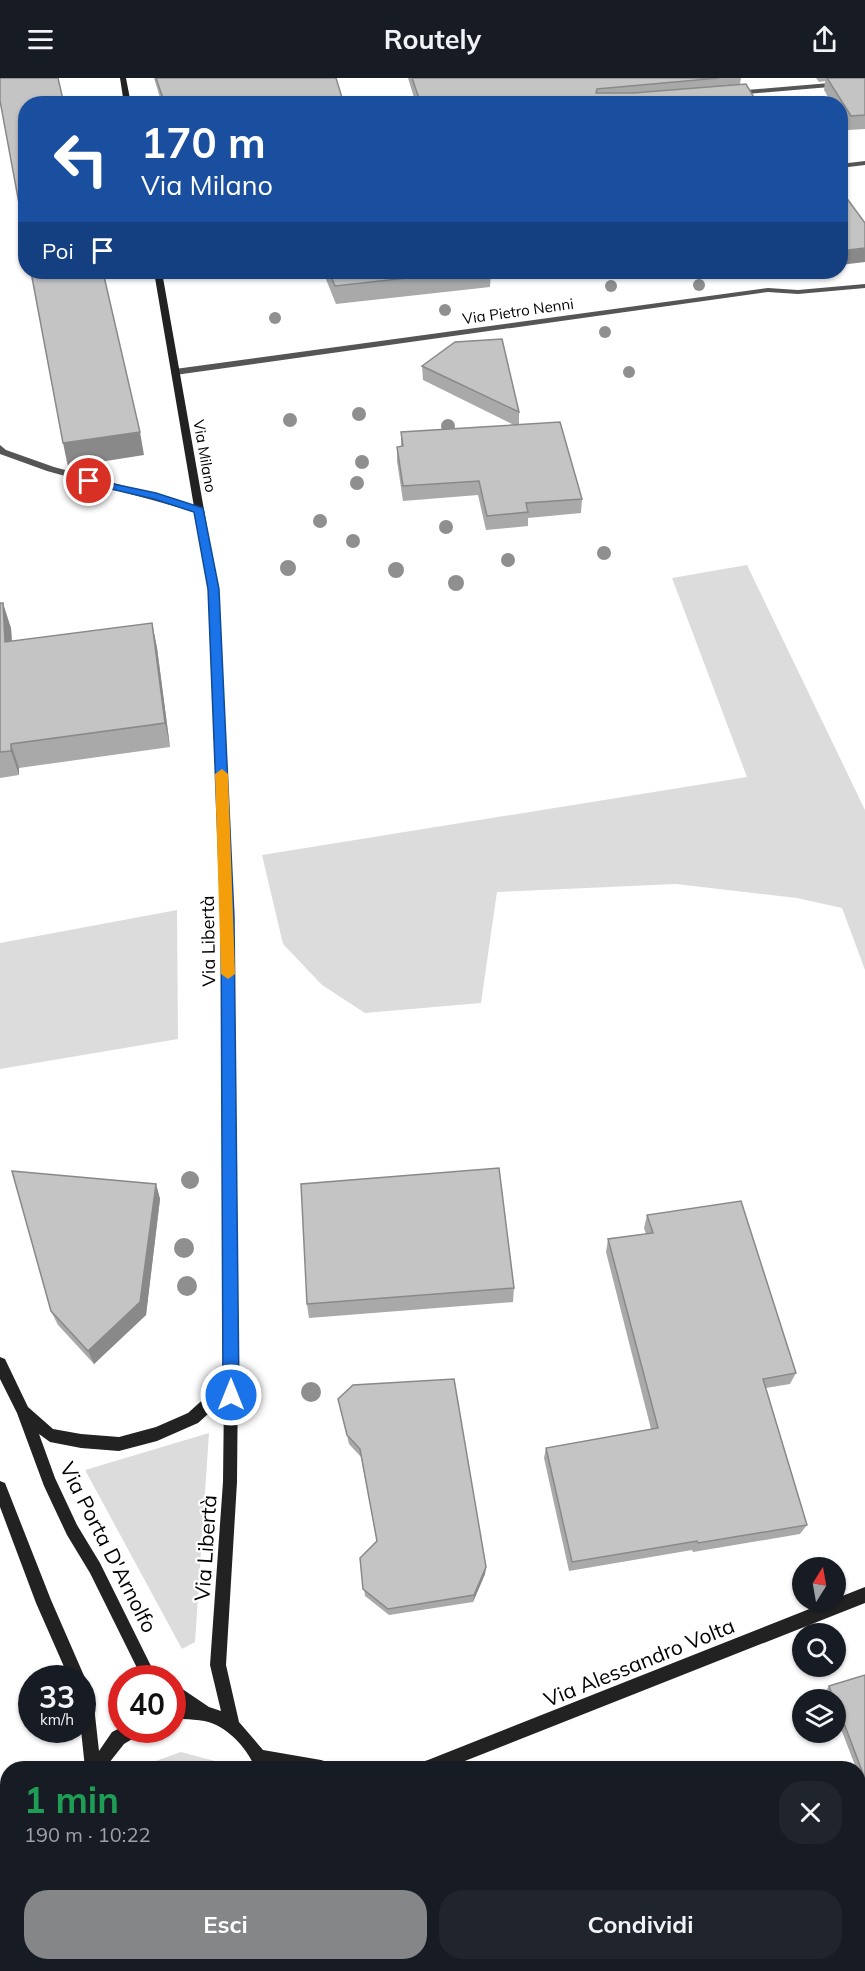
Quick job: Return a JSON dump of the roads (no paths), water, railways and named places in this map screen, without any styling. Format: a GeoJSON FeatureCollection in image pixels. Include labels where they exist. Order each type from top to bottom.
{"type":"FeatureCollection","features":[{"type":"Feature","properties":{"kind":"street"},"geometry":{"type":"LineString","coordinates":[[123,78],[126,96]]}},
{"type":"Feature","properties":{"kind":"street"},"geometry":{"type":"LineString","coordinates":[[726,93],[865,82]]}},
{"type":"Feature","properties":{"kind":"street"},"geometry":{"type":"LineString","coordinates":[[848,165],[865,164]]}},
{"type":"Feature","properties":{"kind":"street","name":"Via Milano"},"geometry":{"type":"LineString","coordinates":[[0,448],[2,452],[67,476],[156,496],[199,510],[159,279]]}},
{"type":"Feature","properties":{"kind":"street","name":"Via Pietro Nenni"},"geometry":{"type":"LineString","coordinates":[[175,372],[768,290],[798,292],[865,286]]}},
{"type":"Feature","properties":{"kind":"street","name":"Via Libertà"},"geometry":{"type":"LineString","coordinates":[[199,510],[213,589],[227,917],[230,1482],[218,1665],[232,1724]]}},
{"type":"Feature","properties":{"kind":"street","name":"Via Porta D'Arnolfo"},"geometry":{"type":"LineString","coordinates":[[0,1364],[23,1411],[49,1481],[72,1530],[95,1568],[143,1665]]}},
{"type":"Feature","properties":{"kind":"street"},"geometry":{"type":"LineString","coordinates":[[23,1411],[50,1435],[81,1441],[119,1444],[157,1434],[193,1418],[213,1400],[231,1373]]}},
{"type":"Feature","properties":{"kind":"street"},"geometry":{"type":"LineString","coordinates":[[0,1488],[44,1603],[71,1665]]}},
{"type":"Feature","properties":{"kind":"street","name":"Via Alessandro Volta"},"geometry":{"type":"LineString","coordinates":[[446,1761],[865,1595]]}},
{"type":"Feature","properties":{"kind":"street"},"geometry":{"type":"LineString","coordinates":[[186,1700],[204,1712],[232,1724],[260,1761]]}},
{"type":"Feature","properties":{"kind":"street"},"geometry":{"type":"LineString","coordinates":[[186,1711],[204,1712]]}},
{"type":"Feature","properties":{"kind":"street"},"geometry":{"type":"LineString","coordinates":[[91,1743],[93,1761]]}},
{"type":"Feature","properties":{"kind":"street"},"geometry":{"type":"LineString","coordinates":[[100,1761],[114,1743]]}}]}
